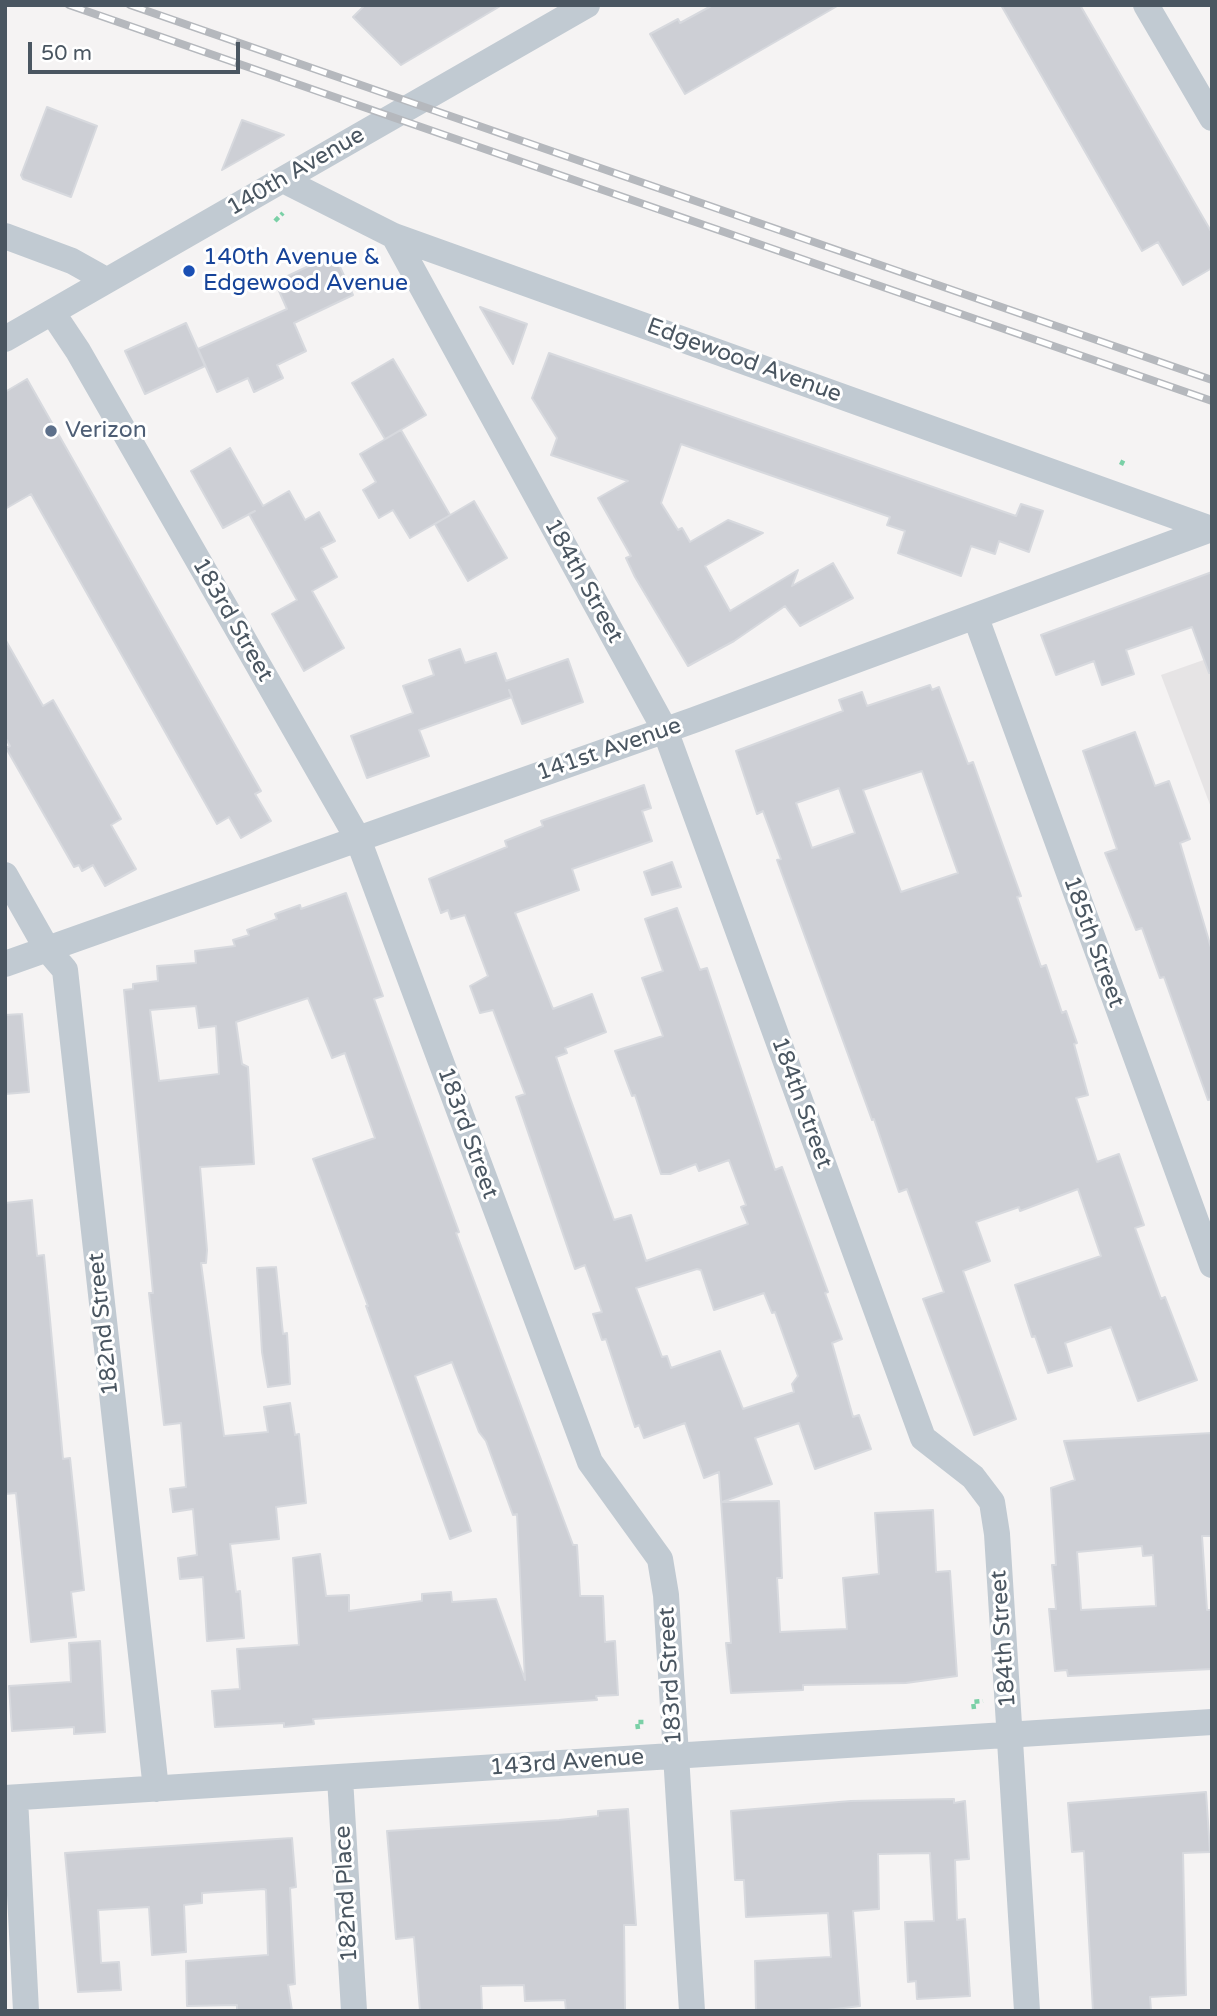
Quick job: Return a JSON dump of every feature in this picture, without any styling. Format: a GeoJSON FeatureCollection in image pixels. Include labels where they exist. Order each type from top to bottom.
{"type":"FeatureCollection","features":[{"type":"Feature","properties":{"kind":"street","name":"140th Avenue"},"geometry":{"type":"LineString","coordinates":[[5,339],[587,5]]}},
{"type":"Feature","properties":{"kind":"street"},"geometry":{"type":"LineString","coordinates":[[1146,5],[1212,118]]}},
{"type":"Feature","properties":{"kind":"street","name":"Edgewood Avenue"},"geometry":{"type":"LineString","coordinates":[[283,180],[394,236],[1211,529]]}},
{"type":"Feature","properties":{"kind":"street"},"geometry":{"type":"LineString","coordinates":[[5,236],[72,261],[106,280]]}},
{"type":"Feature","properties":{"kind":"street","name":"184th Street"},"geometry":{"type":"LineString","coordinates":[[394,236],[665,730],[923,1438],[973,1477],[992,1502],[997,1534],[1027,2011]]}},
{"type":"Feature","properties":{"kind":"street","name":"183rd Street"},"geometry":{"type":"LineString","coordinates":[[52,312],[78,351],[358,839],[590,1462],[660,1559],[666,1595],[692,2011]]}},
{"type":"Feature","properties":{"kind":"street","name":"141st Avenue"},"geometry":{"type":"LineString","coordinates":[[5,964],[976,618],[1211,529]]}},
{"type":"Feature","properties":{"kind":"street","name":"185th Street"},"geometry":{"type":"LineString","coordinates":[[976,618],[1212,1265]]}},
{"type":"Feature","properties":{"kind":"street","name":"182nd Street"},"geometry":{"type":"LineString","coordinates":[[5,875],[47,948],[65,970],[156,1789]]}},
{"type":"Feature","properties":{"kind":"street","name":"143rd Avenue"},"geometry":{"type":"LineString","coordinates":[[10,1798],[1212,1722]]}},
{"type":"Feature","properties":{"kind":"street","name":"182nd Place"},"geometry":{"type":"LineString","coordinates":[[340,1778],[354,2011]]}},
{"type":"Feature","properties":{"kind":"street"},"geometry":{"type":"LineString","coordinates":[[10,1798],[26,2011]]}},
{"type":"Feature","properties":{"kind":"path"},"geometry":{"type":"LineString","coordinates":[[275,221],[283,213]]}},
{"type":"Feature","properties":{"kind":"path"},"geometry":{"type":"LineString","coordinates":[[1121,465],[1124,459]]}},
{"type":"Feature","properties":{"kind":"path"},"geometry":{"type":"LineString","coordinates":[[974,1709],[973,1702],[984,1700]]}},
{"type":"Feature","properties":{"kind":"path"},"geometry":{"type":"LineString","coordinates":[[638,1729],[637,1722],[644,1722]]}},
{"type":"Feature","properties":{"kind":"shaded area"},"geometry":{"type":"Polygon","coordinates":[[[1212,657],[1212,810],[1161,675],[1212,657]]]}},
{"type":"Feature","properties":{"kind":"building"},"geometry":{"type":"Polygon","coordinates":[[[365,5],[502,5],[401,65],[353,17],[365,5]]]}},
{"type":"Feature","properties":{"kind":"building"},"geometry":{"type":"Polygon","coordinates":[[[713,5],[839,5],[685,94],[650,34],[678,19],[680,23],[713,5]]]}},
{"type":"Feature","properties":{"kind":"building"},"geometry":{"type":"Polygon","coordinates":[[[1001,5],[1080,5],[1212,233],[1212,268],[1183,285],[1158,242],[1142,251],[1001,5]]]}},
{"type":"Feature","properties":{"kind":"building"},"geometry":{"type":"Polygon","coordinates":[[[47,107],[97,126],[71,197],[23,179],[21,175],[47,107]]]}},
{"type":"Feature","properties":{"kind":"building"},"geometry":{"type":"Polygon","coordinates":[[[242,120],[284,135],[222,170],[242,120]]]}},
{"type":"Feature","properties":{"kind":"building"},"geometry":{"type":"Polygon","coordinates":[[[334,254],[353,295],[294,323],[306,351],[277,365],[283,378],[254,392],[248,378],[217,392],[198,349],[287,309],[275,282],[334,254]]]}},
{"type":"Feature","properties":{"kind":"building"},"geometry":{"type":"Polygon","coordinates":[[[480,307],[527,324],[513,364],[480,307]]]}},
{"type":"Feature","properties":{"kind":"building"},"geometry":{"type":"Polygon","coordinates":[[[186,323],[205,366],[145,394],[125,351],[186,323]]]}},
{"type":"Feature","properties":{"kind":"building"},"geometry":{"type":"Polygon","coordinates":[[[549,353],[1016,516],[1021,504],[1043,511],[1029,552],[999,541],[995,554],[971,546],[961,576],[898,553],[905,531],[887,525],[890,517],[681,444],[661,503],[678,530],[682,528],[690,542],[728,520],[763,533],[705,566],[730,611],[798,570],[792,586],[833,563],[853,598],[800,626],[785,606],[734,641],[688,666],[635,577],[626,558],[631,556],[598,498],[628,481],[551,455],[557,438],[532,398],[549,353]]]}},
{"type":"Feature","properties":{"kind":"building"},"geometry":{"type":"Polygon","coordinates":[[[393,359],[426,415],[385,439],[352,383],[393,359]]]}},
{"type":"Feature","properties":{"kind":"building"},"geometry":{"type":"Polygon","coordinates":[[[27,379],[261,791],[255,794],[271,821],[241,838],[229,817],[217,824],[31,494],[5,509],[5,392],[27,379]]]}},
{"type":"Feature","properties":{"kind":"building"},"geometry":{"type":"Polygon","coordinates":[[[401,430],[450,515],[410,538],[393,510],[379,518],[363,490],[376,482],[360,454],[401,430]]]}},
{"type":"Feature","properties":{"kind":"building"},"geometry":{"type":"Polygon","coordinates":[[[230,448],[263,506],[289,491],[305,520],[319,512],[335,541],[321,548],[337,577],[312,591],[344,648],[304,671],[272,614],[297,600],[249,514],[223,528],[191,471],[230,448]]]}},
{"type":"Feature","properties":{"kind":"building"},"geometry":{"type":"Polygon","coordinates":[[[474,501],[507,558],[468,581],[435,524],[474,501]]]}},
{"type":"Feature","properties":{"kind":"building"},"geometry":{"type":"Polygon","coordinates":[[[1212,572],[1212,673],[1209,673],[1192,627],[1126,650],[1134,674],[1102,685],[1094,661],[1056,675],[1041,635],[1212,572]]]}},
{"type":"Feature","properties":{"kind":"building"},"geometry":{"type":"Polygon","coordinates":[[[5,639],[43,706],[53,700],[121,819],[111,825],[136,869],[105,886],[93,865],[82,871],[79,865],[74,867],[6,748],[10,746],[5,737],[5,639]]]}},
{"type":"Feature","properties":{"kind":"building"},"geometry":{"type":"Polygon","coordinates":[[[460,649],[465,663],[496,653],[506,681],[568,659],[583,702],[522,724],[512,697],[419,730],[429,756],[367,778],[351,736],[413,713],[403,686],[434,675],[429,660],[460,649]]]}},
{"type":"Feature","properties":{"kind":"building"},"geometry":{"type":"Polygon","coordinates":[[[930,685],[932,690],[939,687],[968,764],[973,762],[1021,896],[1017,897],[1041,967],[1046,965],[1062,1013],[1066,1011],[1077,1043],[1074,1044],[1088,1095],[1076,1098],[1097,1162],[1119,1154],[1144,1225],[1135,1228],[1161,1299],[1165,1297],[1197,1380],[1138,1401],[1111,1327],[1065,1343],[1072,1366],[1048,1373],[1035,1336],[1032,1337],[1015,1285],[1101,1256],[1078,1189],[1020,1211],[1019,1207],[976,1222],[990,1261],[963,1271],[1016,1419],[974,1435],[923,1299],[944,1292],[907,1189],[899,1192],[777,860],[781,859],[763,811],[757,814],[736,751],[843,711],[839,700],[862,692],[867,706],[930,685]],[[922,771],[863,790],[901,892],[958,873],[922,771]],[[839,788],[796,803],[812,848],[855,833],[839,788]]]}},
{"type":"Feature","properties":{"kind":"building"},"geometry":{"type":"Polygon","coordinates":[[[1135,732],[1155,786],[1169,781],[1190,839],[1180,843],[1212,951],[1212,1099],[1208,1100],[1164,977],[1160,978],[1142,928],[1136,930],[1105,853],[1117,849],[1083,751],[1135,732]]]}},
{"type":"Feature","properties":{"kind":"building"},"geometry":{"type":"Polygon","coordinates":[[[644,785],[651,808],[642,811],[652,841],[572,869],[579,890],[515,913],[553,1009],[592,994],[606,1032],[565,1048],[567,1053],[556,1057],[614,1220],[631,1215],[646,1261],[748,1224],[741,1207],[746,1205],[729,1160],[699,1171],[696,1164],[670,1174],[661,1174],[635,1095],[632,1096],[615,1051],[663,1036],[642,978],[663,971],[645,919],[677,908],[700,970],[707,968],[775,1170],[782,1167],[828,1292],[825,1293],[842,1339],[832,1343],[853,1417],[859,1415],[871,1449],[815,1469],[799,1423],[755,1438],[772,1484],[722,1502],[779,1501],[782,1578],[777,1578],[780,1632],[847,1629],[843,1578],[879,1574],[875,1513],[933,1510],[936,1572],[950,1571],[957,1676],[906,1683],[803,1685],[803,1690],[731,1693],[726,1643],[731,1643],[719,1472],[704,1478],[685,1423],[644,1438],[639,1425],[635,1427],[606,1339],[602,1340],[593,1314],[602,1312],[585,1265],[575,1269],[516,1097],[525,1094],[493,1010],[480,1013],[470,986],[488,976],[465,915],[451,919],[448,910],[441,913],[429,879],[507,847],[505,841],[543,826],[541,821],[644,785]],[[701,1270],[636,1288],[662,1357],[667,1356],[671,1368],[720,1351],[743,1409],[794,1392],[792,1384],[798,1376],[775,1312],[772,1313],[764,1293],[714,1310],[701,1270]]]}},
{"type":"Feature","properties":{"kind":"building"},"geometry":{"type":"Polygon","coordinates":[[[672,862],[681,887],[652,895],[644,872],[672,862]]]}},
{"type":"Feature","properties":{"kind":"building"},"geometry":{"type":"Polygon","coordinates":[[[346,893],[383,996],[374,999],[459,1232],[456,1233],[573,1545],[577,1545],[580,1596],[603,1596],[605,1642],[615,1641],[618,1695],[596,1696],[597,1700],[313,1719],[314,1724],[284,1727],[284,1723],[215,1727],[212,1691],[240,1689],[237,1649],[299,1645],[293,1558],[320,1554],[326,1596],[349,1595],[349,1611],[422,1601],[422,1594],[451,1592],[452,1602],[496,1599],[525,1680],[517,1514],[513,1515],[486,1441],[479,1432],[452,1362],[415,1376],[471,1531],[450,1539],[313,1159],[375,1138],[345,1053],[332,1058],[308,998],[236,1022],[242,1064],[248,1067],[254,1164],[200,1167],[207,1250],[206,1263],[201,1263],[224,1436],[268,1432],[264,1407],[290,1403],[295,1435],[299,1434],[306,1503],[276,1507],[279,1539],[230,1544],[236,1592],[240,1591],[244,1638],[207,1641],[203,1577],[180,1579],[178,1558],[197,1555],[193,1509],[173,1512],[170,1489],[186,1487],[181,1423],[164,1425],[149,1293],[153,1293],[124,990],[133,989],[133,984],[158,981],[157,966],[196,963],[195,951],[235,946],[233,940],[249,935],[247,930],[277,919],[275,914],[300,905],[301,909],[346,893]],[[196,1006],[150,1010],[159,1081],[219,1074],[216,1026],[199,1028],[196,1006]]]}},
{"type":"Feature","properties":{"kind":"building"},"geometry":{"type":"Polygon","coordinates":[[[22,1014],[29,1092],[5,1094],[5,1015],[22,1014]]]}},
{"type":"Feature","properties":{"kind":"building"},"geometry":{"type":"Polygon","coordinates":[[[32,1200],[37,1256],[44,1255],[63,1459],[70,1458],[84,1590],[71,1592],[76,1637],[31,1642],[16,1493],[5,1494],[5,1203],[32,1200]]]}},
{"type":"Feature","properties":{"kind":"building"},"geometry":{"type":"Polygon","coordinates":[[[276,1267],[283,1334],[287,1333],[290,1384],[268,1387],[262,1352],[257,1268],[276,1267]]]}},
{"type":"Feature","properties":{"kind":"building"},"geometry":{"type":"Polygon","coordinates":[[[1212,1433],[1212,1536],[1202,1536],[1207,1610],[1212,1610],[1212,1669],[1068,1676],[1067,1670],[1055,1671],[1049,1609],[1056,1609],[1052,1565],[1056,1565],[1051,1488],[1075,1480],[1064,1441],[1212,1433]],[[1142,1546],[1077,1552],[1081,1610],[1156,1606],[1153,1555],[1143,1556],[1142,1546]]]}},
{"type":"Feature","properties":{"kind":"building"},"geometry":{"type":"Polygon","coordinates":[[[100,1641],[105,1732],[74,1734],[74,1727],[12,1731],[9,1686],[71,1682],[69,1643],[100,1641]]]}},
{"type":"Feature","properties":{"kind":"building"},"geometry":{"type":"Polygon","coordinates":[[[1206,1792],[1210,1852],[1183,1853],[1186,1995],[1150,1997],[1151,2011],[1093,2011],[1084,1851],[1072,1852],[1068,1803],[1206,1792]]]}},
{"type":"Feature","properties":{"kind":"building"},"geometry":{"type":"Polygon","coordinates":[[[954,1799],[954,1803],[965,1801],[969,1859],[955,1860],[957,1920],[965,1919],[970,1996],[917,1999],[916,1981],[908,1982],[905,1922],[934,1921],[930,1853],[878,1854],[879,1909],[853,1911],[860,2006],[819,2011],[756,2011],[755,1961],[831,1957],[828,1913],[746,1917],[744,1880],[735,1880],[731,1811],[851,1801],[954,1799]]]}},
{"type":"Feature","properties":{"kind":"building"},"geometry":{"type":"Polygon","coordinates":[[[628,1809],[636,1925],[624,1925],[625,2011],[566,2011],[565,2000],[525,2001],[524,1985],[481,1986],[482,2011],[420,2011],[414,1937],[396,1939],[387,1831],[559,1820],[598,1816],[598,1811],[628,1809]]]}},
{"type":"Feature","properties":{"kind":"building"},"geometry":{"type":"Polygon","coordinates":[[[292,1838],[296,1887],[290,1888],[295,1984],[288,1985],[292,2011],[237,2011],[237,2005],[187,2006],[186,1961],[268,1955],[264,1889],[202,1893],[202,1903],[184,1905],[186,1952],[152,1955],[149,1907],[98,1910],[101,1963],[119,1962],[121,1990],[78,1992],[65,1853],[292,1838]]]}},
{"type":"Feature","properties":{"kind":"railway"},"geometry":{"type":"LineString","coordinates":[[69,5],[1212,401]]}},
{"type":"Feature","properties":{"kind":"railway"},"geometry":{"type":"LineString","coordinates":[[130,5],[1212,380]]}},
{"type":"Feature","properties":{"kind":"place","name":"140th Avenue & Edgewood Avenue"},"geometry":{"type":"Point","coordinates":[189,271]}},
{"type":"Feature","properties":{"kind":"place","name":"Verizon"},"geometry":{"type":"Point","coordinates":[51,431]}}]}
